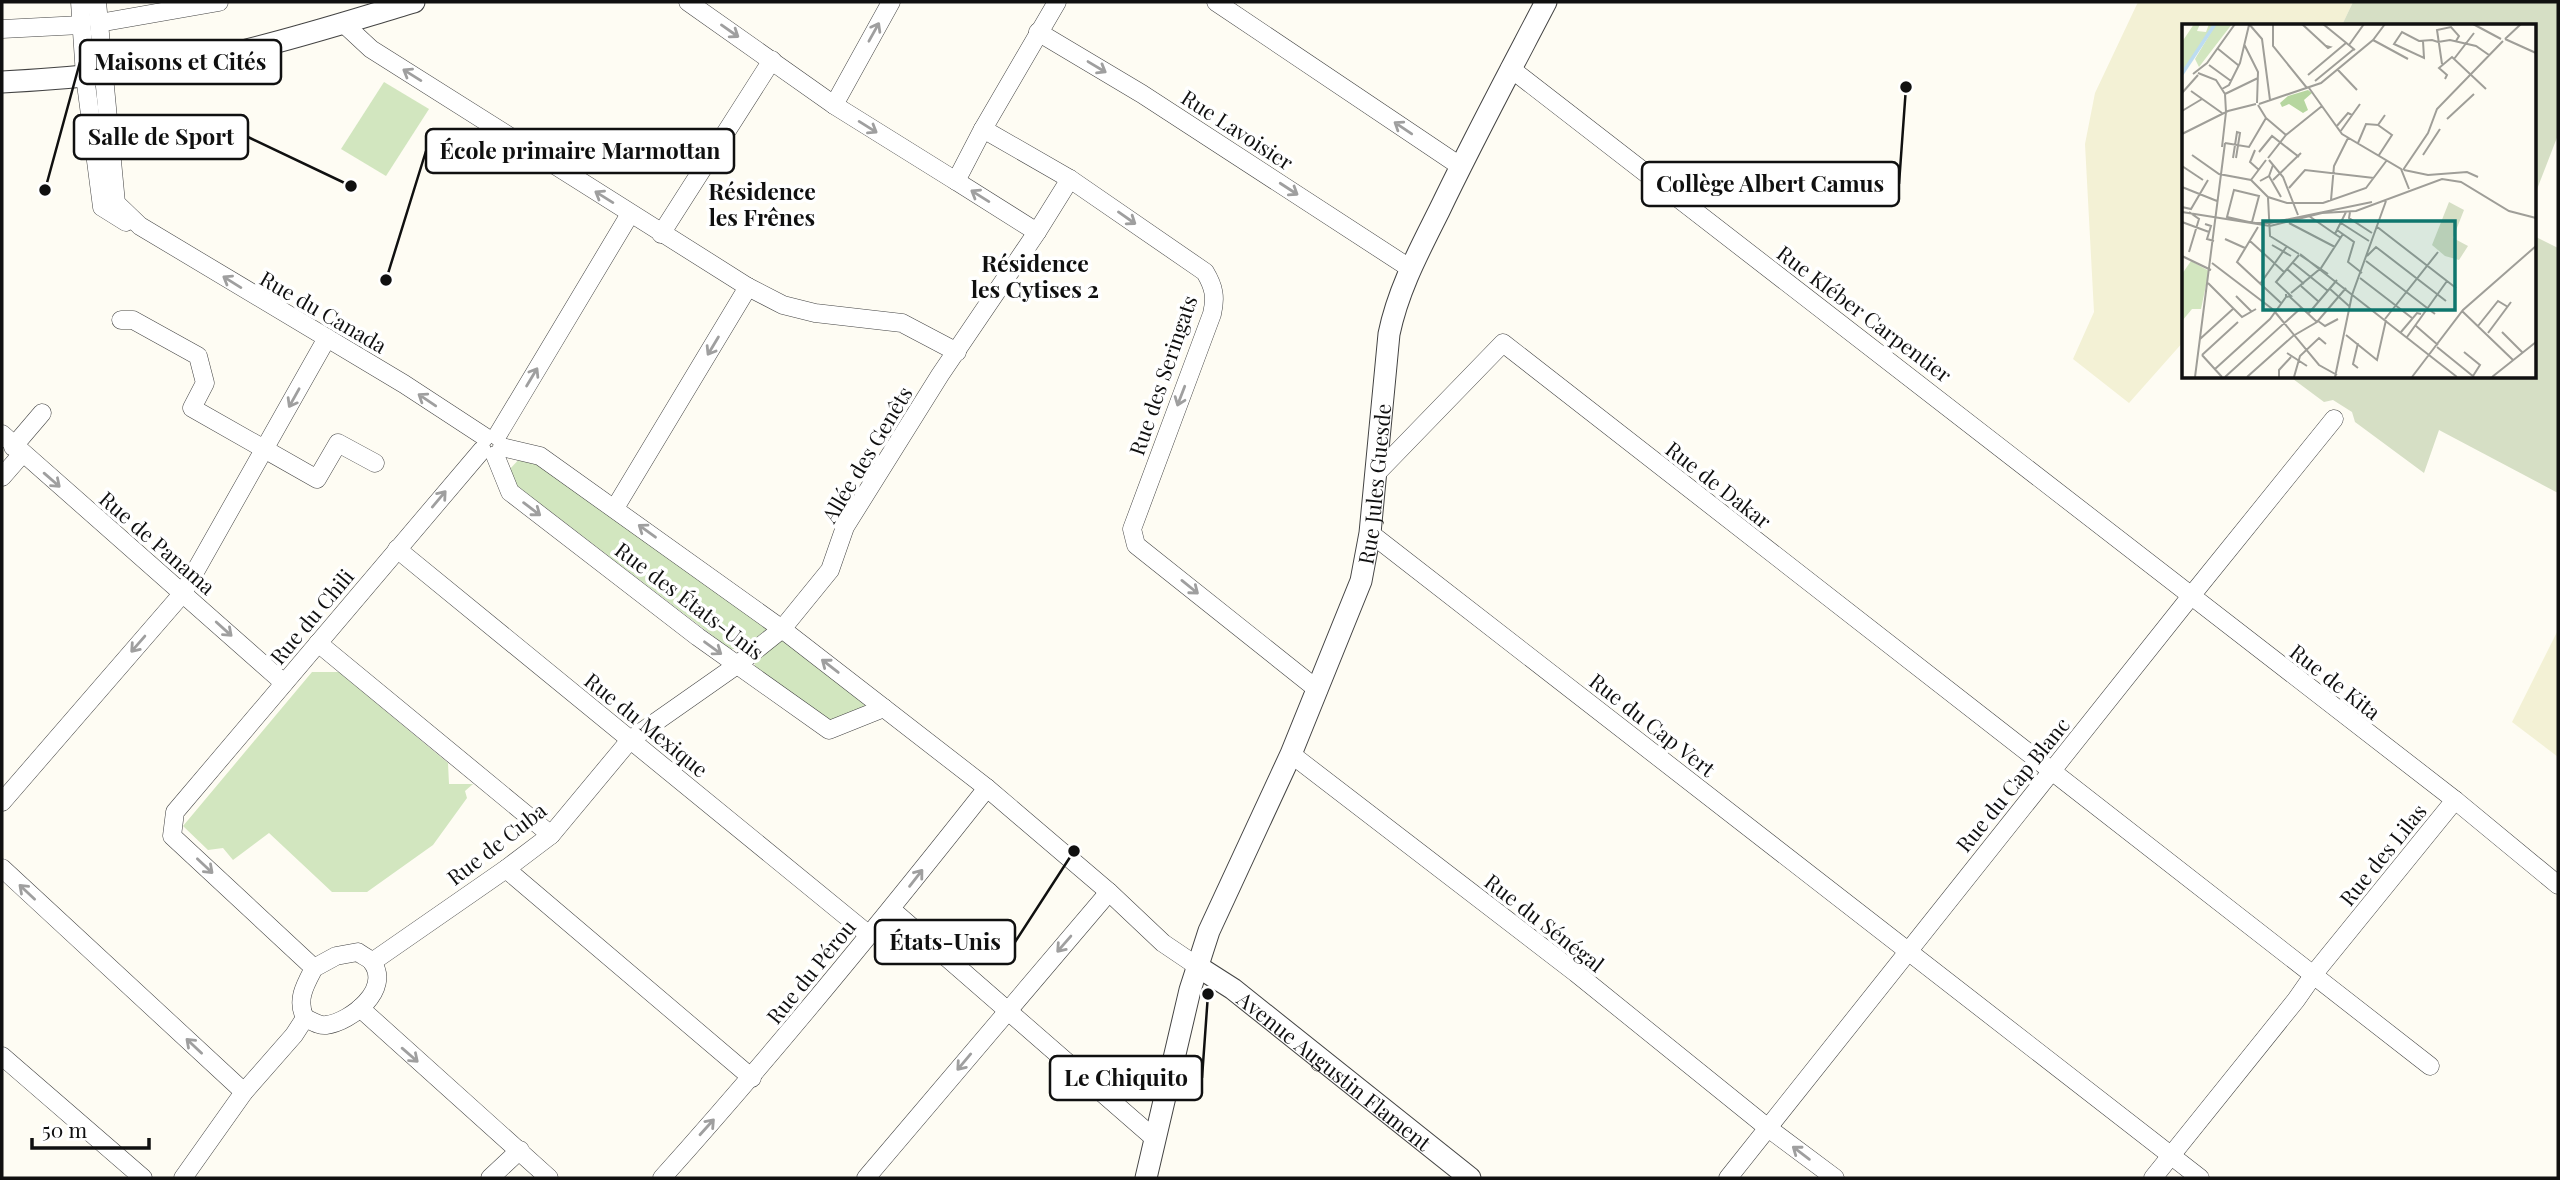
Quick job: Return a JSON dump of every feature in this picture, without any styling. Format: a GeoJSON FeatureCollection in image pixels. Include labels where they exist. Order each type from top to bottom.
{"type":"FeatureCollection","features":[{"type":"Feature","properties":{"kind":"street"},"geometry":{"type":"LineString","coordinates":[[80,2],[90,24]]}},
{"type":"Feature","properties":{"kind":"street"},"geometry":{"type":"LineString","coordinates":[[90,24],[97,2]]}},
{"type":"Feature","properties":{"kind":"street"},"geometry":{"type":"LineString","coordinates":[[2,29],[90,24],[219,2]]}},
{"type":"Feature","properties":{"kind":"street"},"geometry":{"type":"LineString","coordinates":[[2,82],[94,75],[226,55],[414,2]]}},
{"type":"Feature","properties":{"kind":"street"},"geometry":{"type":"LineString","coordinates":[[688,2],[834,105],[1037,232]]}},
{"type":"Feature","properties":{"kind":"street"},"geometry":{"type":"LineString","coordinates":[[834,105],[891,2]]}},
{"type":"Feature","properties":{"kind":"street"},"geometry":{"type":"LineString","coordinates":[[956,181],[1057,2]]}},
{"type":"Feature","properties":{"kind":"street"},"geometry":{"type":"LineString","coordinates":[[1216,2],[1460,166]]}},
{"type":"Feature","properties":{"kind":"street","name":"Rue Jules Guesde"},"geometry":{"type":"LineString","coordinates":[[1146,1178],[1197,967],[1209,931],[1291,754],[1357,595],[1370,533],[1389,334],[1394,310],[1460,166],[1546,2]]}},
{"type":"Feature","properties":{"kind":"street"},"geometry":{"type":"LineString","coordinates":[[343,23],[371,49],[748,287],[783,305],[815,313],[902,323],[957,352]]}},
{"type":"Feature","properties":{"kind":"street","name":"Rue du Canada"},"geometry":{"type":"LineString","coordinates":[[90,24],[94,75],[116,203],[140,226],[404,384],[492,445]]}},
{"type":"Feature","properties":{"kind":"street","name":"Rue Lavoisier"},"geometry":{"type":"LineString","coordinates":[[1038,32],[1142,94],[1411,268]]}},
{"type":"Feature","properties":{"kind":"street"},"geometry":{"type":"LineString","coordinates":[[661,234],[772,60]]}},
{"type":"Feature","properties":{"kind":"street","name":"Rue Kléber Carpentier"},"geometry":{"type":"LineString","coordinates":[[1510,68],[2191,596]]}},
{"type":"Feature","properties":{"kind":"street","name":"Rue des Seringats"},"geometry":{"type":"LineString","coordinates":[[983,129],[1070,179],[1205,272],[1213,285],[1215,300],[1212,314],[1132,528],[1136,544],[1318,690]]}},
{"type":"Feature","properties":{"kind":"street","name":"Allée des Genêts"},"geometry":{"type":"LineString","coordinates":[[630,740],[737,665],[782,629],[830,570],[845,527],[940,375],[1070,179]]}},
{"type":"Feature","properties":{"kind":"street","name":"Rue du Chili"},"geometry":{"type":"LineString","coordinates":[[314,968],[172,836],[175,812],[397,549],[492,445],[630,214]]}},
{"type":"Feature","properties":{"kind":"street"},"geometry":{"type":"LineString","coordinates":[[615,508],[748,287]]}},
{"type":"Feature","properties":{"kind":"street"},"geometry":{"type":"LineString","coordinates":[[121,320],[133,320],[198,356],[205,383],[192,408],[264,450],[317,479],[338,443],[375,463]]}},
{"type":"Feature","properties":{"kind":"street"},"geometry":{"type":"LineString","coordinates":[[2,802],[183,593],[327,338]]}},
{"type":"Feature","properties":{"kind":"street","name":"Rue de Dakar"},"geometry":{"type":"LineString","coordinates":[[1375,475],[1503,344],[2052,772]]}},
{"type":"Feature","properties":{"kind":"street"},"geometry":{"type":"LineString","coordinates":[[2,477],[12,445],[43,413]]}},
{"type":"Feature","properties":{"kind":"street","name":"Rue du Cap Blanc"},"geometry":{"type":"LineString","coordinates":[[1728,1178],[2334,419]]}},
{"type":"Feature","properties":{"kind":"street","name":"Rue de Panama"},"geometry":{"type":"LineString","coordinates":[[12,445],[284,683]]}},
{"type":"Feature","properties":{"kind":"street","name":"Rue des États-Unis"},"geometry":{"type":"LineString","coordinates":[[492,445],[540,456],[782,629],[987,788],[1109,892],[1163,943],[1197,967]]}},
{"type":"Feature","properties":{"kind":"street","name":"Rue des États-Unis"},"geometry":{"type":"LineString","coordinates":[[492,445],[510,492],[737,665],[829,730],[884,708]]}},
{"type":"Feature","properties":{"kind":"street","name":"Rue du Cap Vert"},"geometry":{"type":"LineString","coordinates":[[1370,533],[2200,1178]]}},
{"type":"Feature","properties":{"kind":"street","name":"Rue du Mexique"},"geometry":{"type":"LineString","coordinates":[[397,549],[869,934]]}},
{"type":"Feature","properties":{"kind":"street","name":"Rue de Kita"},"geometry":{"type":"LineString","coordinates":[[2191,596],[2455,800]]}},
{"type":"Feature","properties":{"kind":"street"},"geometry":{"type":"LineString","coordinates":[[318,643],[551,835]]}},
{"type":"Feature","properties":{"kind":"street","name":"Rue de Cuba"},"geometry":{"type":"LineString","coordinates":[[372,962],[551,835],[630,740]]}},
{"type":"Feature","properties":{"kind":"street","name":"Rue du Sénégal"},"geometry":{"type":"LineString","coordinates":[[1291,754],[1576,973],[1768,1128],[1835,1178]]}},
{"type":"Feature","properties":{"kind":"street"},"geometry":{"type":"LineString","coordinates":[[2052,772],[2430,1066]]}},
{"type":"Feature","properties":{"kind":"street","name":"Rue du Pérou"},"geometry":{"type":"LineString","coordinates":[[662,1178],[752,1078],[987,788]]}},
{"type":"Feature","properties":{"kind":"street","name":"Rue des Lilas"},"geometry":{"type":"LineString","coordinates":[[2152,1178],[2455,800],[2558,885]]}},
{"type":"Feature","properties":{"kind":"street"},"geometry":{"type":"LineString","coordinates":[[2,868],[244,1092]]}},
{"type":"Feature","properties":{"kind":"street"},"geometry":{"type":"LineString","coordinates":[[506,869],[752,1078]]}},
{"type":"Feature","properties":{"kind":"street"},"geometry":{"type":"LineString","coordinates":[[866,1178],[1109,892]]}},
{"type":"Feature","properties":{"kind":"street"},"geometry":{"type":"LineString","coordinates":[[891,909],[1154,1138]]}},
{"type":"Feature","properties":{"kind":"street"},"geometry":{"type":"LineString","coordinates":[[358,952],[372,962],[377,977],[371,998],[350,1017],[324,1026],[305,1018],[300,1009],[303,989],[314,968],[336,956],[358,952]]}},
{"type":"Feature","properties":{"kind":"street","name":"Avenue Augustin Flament"},"geometry":{"type":"LineString","coordinates":[[1197,967],[1233,989],[1470,1178]]}},
{"type":"Feature","properties":{"kind":"street"},"geometry":{"type":"LineString","coordinates":[[360,1009],[549,1178]]}},
{"type":"Feature","properties":{"kind":"street"},"geometry":{"type":"LineString","coordinates":[[183,1178],[244,1092],[294,1035],[305,1018]]}},
{"type":"Feature","properties":{"kind":"street"},"geometry":{"type":"LineString","coordinates":[[2,1056],[144,1178]]}},
{"type":"Feature","properties":{"kind":"street"},"geometry":{"type":"LineString","coordinates":[[490,1178],[520,1150]]}},
{"type":"Feature","properties":{"kind":"shaded area"},"geometry":{"type":"Polygon","coordinates":[[[2138,2],[2353,2],[2344,24],[2182,24],[2182,343],[2129,403],[2073,359],[2094,312],[2085,144],[2095,93],[2138,2]]]}},
{"type":"Feature","properties":{"kind":"shaded area"},"geometry":{"type":"Polygon","coordinates":[[[2558,630],[2558,757],[2512,722],[2558,630]]]}},
{"type":"Feature","properties":{"kind":"green space"},"geometry":{"type":"Polygon","coordinates":[[[2353,2],[2558,2],[2558,135],[2536,192],[2536,24],[2343,23],[2353,2]]]}},
{"type":"Feature","properties":{"kind":"green space"},"geometry":{"type":"Polygon","coordinates":[[[384,82],[429,109],[386,176],[341,149],[384,82]]]}},
{"type":"Feature","properties":{"kind":"green space"},"geometry":{"type":"Polygon","coordinates":[[[2536,237],[2558,248],[2558,493],[2439,430],[2424,473],[2355,422],[2352,412],[2333,400],[2324,402],[2292,378],[2536,378],[2536,237]]]}},
{"type":"Feature","properties":{"kind":"green space"},"geometry":{"type":"Polygon","coordinates":[[[523,455],[542,460],[765,619],[766,630],[742,649],[730,649],[508,479],[506,473],[523,455]]]}},
{"type":"Feature","properties":{"kind":"green space"},"geometry":{"type":"Polygon","coordinates":[[[787,636],[864,696],[865,708],[840,723],[822,720],[755,667],[754,657],[787,636]]]}},
{"type":"Feature","properties":{"kind":"green space"},"geometry":{"type":"Polygon","coordinates":[[[312,672],[339,672],[448,763],[449,784],[473,784],[465,791],[467,798],[433,845],[367,892],[332,892],[269,833],[233,860],[223,848],[208,850],[183,826],[312,672]]]}},
{"type":"Feature","properties":{"kind":"place","name":"Collège Albert Camus"},"geometry":{"type":"Point","coordinates":[1906,87]}},
{"type":"Feature","properties":{"kind":"place","name":"Salle de Sport"},"geometry":{"type":"Point","coordinates":[351,186]}},
{"type":"Feature","properties":{"kind":"place","name":"Maisons et Cités"},"geometry":{"type":"Point","coordinates":[45,190]}},
{"type":"Feature","properties":{"kind":"place","name":"École primaire Marmottan"},"geometry":{"type":"Point","coordinates":[386,280]}},
{"type":"Feature","properties":{"kind":"place","name":"États-Unis"},"geometry":{"type":"Point","coordinates":[1074,851]}},
{"type":"Feature","properties":{"kind":"place","name":"Le Chiquito"},"geometry":{"type":"Point","coordinates":[1208,994]}},
{"type":"Feature","properties":{"kind":"district","name":"Résidence les Frênes"},"geometry":{"type":"Point","coordinates":[762,203]}},
{"type":"Feature","properties":{"kind":"district","name":"Résidence les Cytises 2"},"geometry":{"type":"Point","coordinates":[1035,275]}}]}
